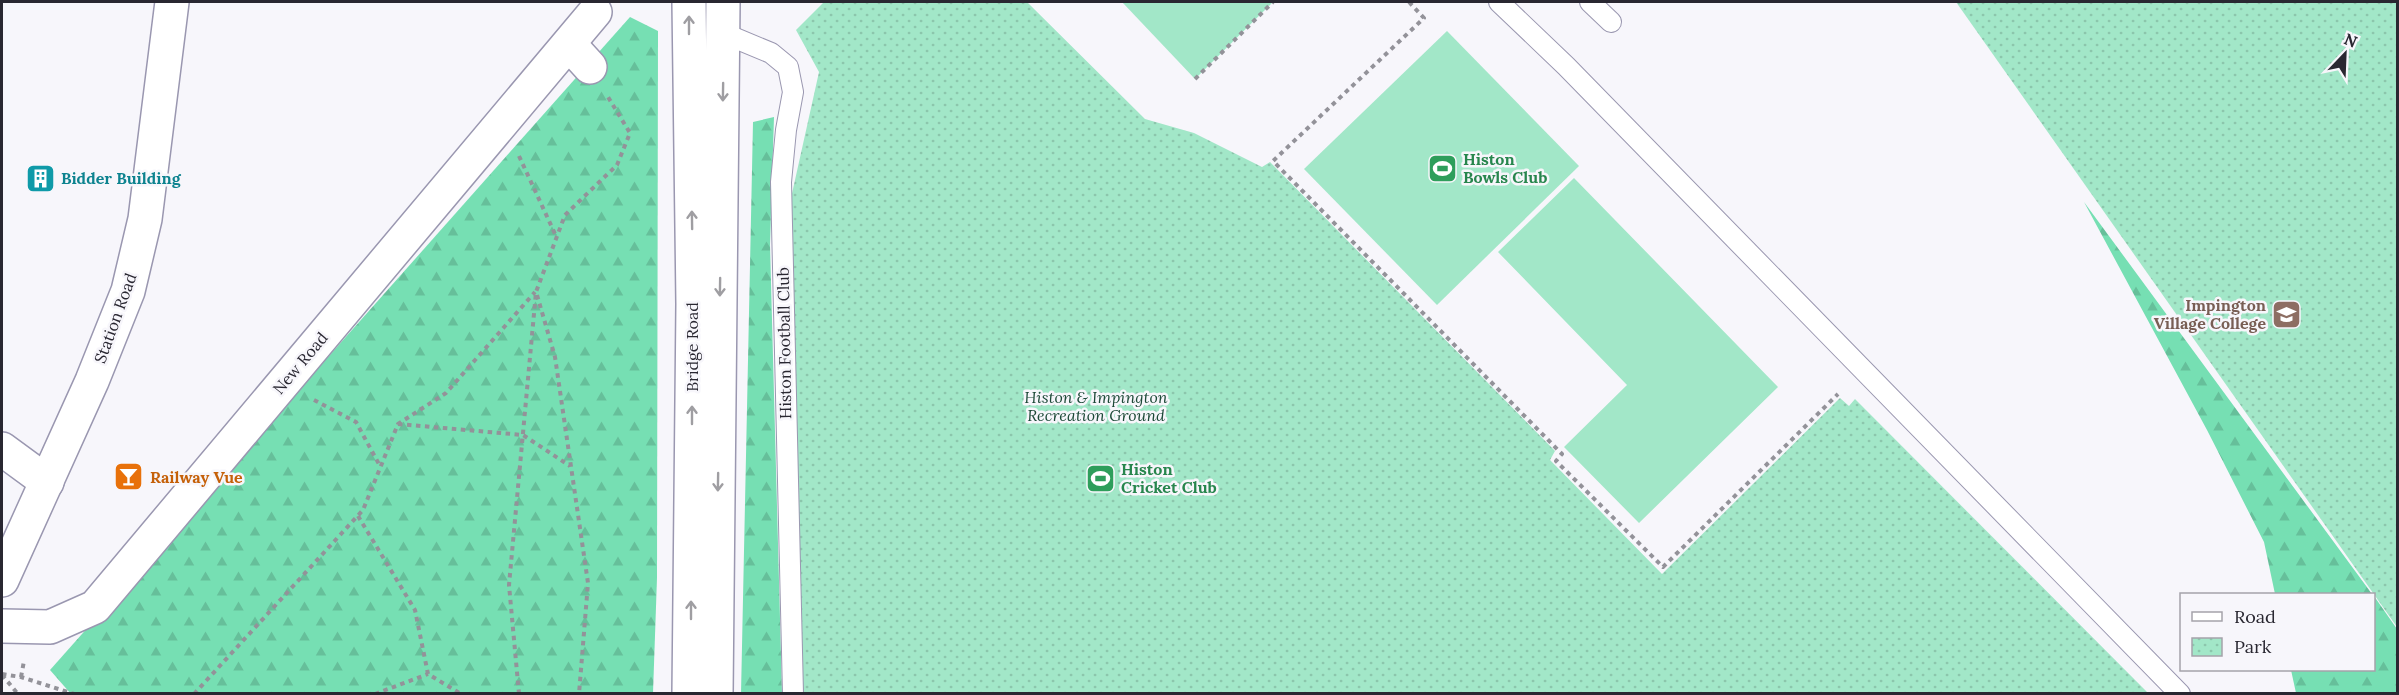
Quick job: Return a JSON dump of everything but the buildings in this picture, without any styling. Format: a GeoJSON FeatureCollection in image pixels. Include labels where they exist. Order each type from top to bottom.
{"type":"FeatureCollection","features":[{"type":"Feature","properties":{"kind":"street","name":"Station Road"},"geometry":{"type":"LineString","coordinates":[[2,580],[92,381],[128,291],[145,219],[172,2]]}},
{"type":"Feature","properties":{"kind":"street","name":"Bridge Road"},"geometry":{"type":"LineString","coordinates":[[689,2],[693,304],[689,693]]}},
{"type":"Feature","properties":{"kind":"street","name":"New Road"},"geometry":{"type":"LineString","coordinates":[[2,626],[50,627],[95,607],[579,56],[595,12]]}},
{"type":"Feature","properties":{"kind":"street","name":"Bridge Road"},"geometry":{"type":"LineString","coordinates":[[716,693],[723,17]]}},
{"type":"Feature","properties":{"kind":"street"},"geometry":{"type":"LineString","coordinates":[[2,449],[47,482]]}},
{"type":"Feature","properties":{"kind":"lane"},"geometry":{"type":"LineString","coordinates":[[1499,2],[1582,83],[2180,693]]}},
{"type":"Feature","properties":{"kind":"lane"},"geometry":{"type":"LineString","coordinates":[[1590,2],[1611,22]]}},
{"type":"Feature","properties":{"kind":"lane","name":"Histon Football Club"},"geometry":{"type":"LineString","coordinates":[[723,17],[788,67],[793,92],[786,130],[781,182],[793,693]]}},
{"type":"Feature","properties":{"kind":"path"},"geometry":{"type":"LineString","coordinates":[[1195,79],[1273,2]]}},
{"type":"Feature","properties":{"kind":"path"},"geometry":{"type":"LineString","coordinates":[[1409,2],[1424,18],[1273,161],[1562,454],[1556,461],[1663,567],[1838,394]]}},
{"type":"Feature","properties":{"kind":"path"},"geometry":{"type":"LineString","coordinates":[[519,693],[509,585],[536,292],[565,214],[617,165],[630,133],[579,56]]}},
{"type":"Feature","properties":{"kind":"path"},"geometry":{"type":"LineString","coordinates":[[516,148],[556,237]]}},
{"type":"Feature","properties":{"kind":"path"},"geometry":{"type":"LineString","coordinates":[[194,693],[363,510],[398,424],[446,393],[536,292]]}},
{"type":"Feature","properties":{"kind":"path"},"geometry":{"type":"LineString","coordinates":[[536,292],[555,357],[588,583],[579,693]]}},
{"type":"Feature","properties":{"kind":"path"},"geometry":{"type":"LineString","coordinates":[[309,398],[356,422],[381,466]]}},
{"type":"Feature","properties":{"kind":"path"},"geometry":{"type":"LineString","coordinates":[[398,424],[523,435],[571,466]]}},
{"type":"Feature","properties":{"kind":"path"},"geometry":{"type":"LineString","coordinates":[[358,516],[415,610],[428,674],[461,693]]}},
{"type":"Feature","properties":{"kind":"path"},"geometry":{"type":"LineString","coordinates":[[375,693],[428,674]]}},
{"type":"Feature","properties":{"kind":"path"},"geometry":{"type":"LineString","coordinates":[[2,675],[18,693]]}},
{"type":"Feature","properties":{"kind":"path"},"geometry":{"type":"LineString","coordinates":[[2,675],[21,677],[74,693]]}},
{"type":"Feature","properties":{"kind":"green space","name":"Histon & Impington Recreation Ground"},"geometry":{"type":"Polygon","coordinates":[[[824,2],[1027,2],[1145,119],[1194,133],[1262,167],[1270,162],[1555,451],[1550,460],[1662,574],[1840,398],[1849,406],[1855,399],[2148,693],[803,693],[791,198],[819,72],[796,30],[824,2]]]}},
{"type":"Feature","properties":{"kind":"green space"},"geometry":{"type":"Polygon","coordinates":[[[1122,2],[1273,2],[1195,79],[1122,2]]]}},
{"type":"Feature","properties":{"kind":"green space","name":"Impington Village College"},"geometry":{"type":"Polygon","coordinates":[[[1956,2],[2397,2],[2397,627],[1956,2]]]}},
{"type":"Feature","properties":{"kind":"green space"},"geometry":{"type":"Polygon","coordinates":[[[630,17],[658,31],[657,578],[653,693],[71,694],[50,670],[630,17]]]}},
{"type":"Feature","properties":{"kind":"green space","name":"Histon Bowls Club"},"geometry":{"type":"Polygon","coordinates":[[[1447,31],[1579,166],[1437,305],[1304,169],[1447,31]]]}},
{"type":"Feature","properties":{"kind":"green space"},"geometry":{"type":"Polygon","coordinates":[[[774,117],[770,245],[782,693],[741,694],[753,122],[774,117]]]}},
{"type":"Feature","properties":{"kind":"green space"},"geometry":{"type":"Polygon","coordinates":[[[1574,178],[1778,387],[1639,523],[1564,447],[1627,385],[1498,252],[1574,178]]]}},
{"type":"Feature","properties":{"kind":"green space"},"geometry":{"type":"Polygon","coordinates":[[[2084,202],[2371,593],[2275,593],[2264,542],[2207,430],[2084,202]]]}},
{"type":"Feature","properties":{"kind":"green space"},"geometry":{"type":"Polygon","coordinates":[[[2375,597],[2397,629],[2397,693],[2296,693],[2291,671],[2375,671],[2375,597]]]}},
{"type":"Feature","properties":{"kind":"place","name":"Histon Bowls Club"},"geometry":{"type":"Point","coordinates":[1442,168]}},
{"type":"Feature","properties":{"kind":"place","name":"Bidder Building"},"geometry":{"type":"Point","coordinates":[40,178]}},
{"type":"Feature","properties":{"kind":"place","name":"Impington Village College"},"geometry":{"type":"Point","coordinates":[2287,314]}},
{"type":"Feature","properties":{"kind":"place","name":"Railway Vue"},"geometry":{"type":"Point","coordinates":[129,477]}},
{"type":"Feature","properties":{"kind":"place","name":"Histon Cricket Club"},"geometry":{"type":"Point","coordinates":[1100,478]}}]}
